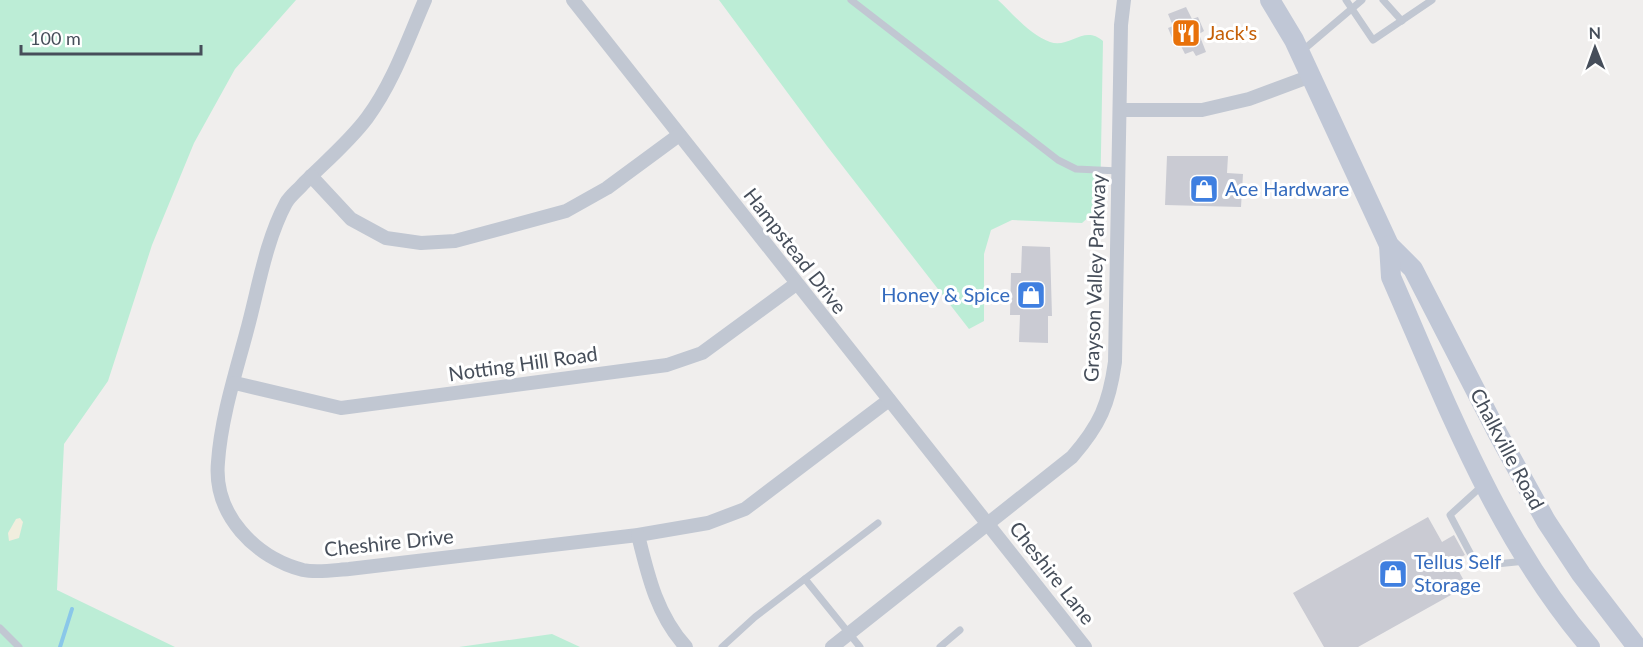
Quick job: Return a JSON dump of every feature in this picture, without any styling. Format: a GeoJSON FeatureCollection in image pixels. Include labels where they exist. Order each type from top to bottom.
{"type":"FeatureCollection","features":[{"type":"Feature","properties":{"kind":"main road","name":"Chalkville Road"},"geometry":{"type":"LineString","coordinates":[[1270,0],[1300,53],[1389,245],[1413,269],[1498,434],[1546,521],[1581,574],[1636,647]]}},
{"type":"Feature","properties":{"kind":"main road","name":"Chalkville Road"},"geometry":{"type":"LineString","coordinates":[[1389,245],[1391,277],[1483,485],[1526,561],[1553,602],[1590,647]]}},
{"type":"Feature","properties":{"kind":"street","name":"Cheshire Drive"},"geometry":{"type":"LineString","coordinates":[[425,0],[388,82],[368,117],[344,145],[287,201],[274,228],[217,464],[220,488],[237,527],[257,549],[281,563],[306,571],[349,569],[638,535],[708,523],[745,508],[889,400]]}},
{"type":"Feature","properties":{"kind":"street","name":"Hampstead Drive"},"geometry":{"type":"LineString","coordinates":[[573,0],[796,284],[989,524]]}},
{"type":"Feature","properties":{"kind":"street","name":"Grayson Valley Parkway"},"geometry":{"type":"LineString","coordinates":[[832,647],[1072,457],[1092,434],[1107,408],[1115,362],[1124,0]]}},
{"type":"Feature","properties":{"kind":"street"},"geometry":{"type":"LineString","coordinates":[[1120,110],[1202,110],[1250,99],[1311,76]]}},
{"type":"Feature","properties":{"kind":"street"},"geometry":{"type":"LineString","coordinates":[[311,176],[351,219],[386,238],[422,243],[456,241],[566,211],[607,188],[679,135]]}},
{"type":"Feature","properties":{"kind":"street","name":"Notting Hill Road"},"geometry":{"type":"LineString","coordinates":[[235,382],[341,408],[667,365],[702,353],[796,284]]}},
{"type":"Feature","properties":{"kind":"street","name":"Cheshire Lane"},"geometry":{"type":"LineString","coordinates":[[989,524],[1084,647]]}},
{"type":"Feature","properties":{"kind":"street"},"geometry":{"type":"LineString","coordinates":[[638,535],[653,594],[674,633],[686,647]]}},
{"type":"Feature","properties":{"kind":"lane"},"geometry":{"type":"LineString","coordinates":[[851,0],[1058,160],[1076,169],[1119,171]]}},
{"type":"Feature","properties":{"kind":"lane"},"geometry":{"type":"LineString","coordinates":[[1346,0],[1373,40],[1432,0]]}},
{"type":"Feature","properties":{"kind":"lane"},"geometry":{"type":"LineString","coordinates":[[1300,53],[1362,0]]}},
{"type":"Feature","properties":{"kind":"lane"},"geometry":{"type":"LineString","coordinates":[[1383,0],[1402,21]]}},
{"type":"Feature","properties":{"kind":"lane"},"geometry":{"type":"LineString","coordinates":[[1483,485],[1450,515],[1477,566],[1526,561]]}},
{"type":"Feature","properties":{"kind":"lane"},"geometry":{"type":"LineString","coordinates":[[722,647],[878,523]]}},
{"type":"Feature","properties":{"kind":"lane"},"geometry":{"type":"LineString","coordinates":[[805,579],[860,647]]}},
{"type":"Feature","properties":{"kind":"lane"},"geometry":{"type":"LineString","coordinates":[[0,628],[19,647]]}},
{"type":"Feature","properties":{"kind":"lane"},"geometry":{"type":"LineString","coordinates":[[940,647],[960,630]]}},
{"type":"Feature","properties":{"kind":"green space"},"geometry":{"type":"Polygon","coordinates":[[[0,0],[296,0],[235,69],[194,143],[152,245],[108,381],[64,444],[57,590],[175,647],[0,647],[0,0]]]}},
{"type":"Feature","properties":{"kind":"green space"},"geometry":{"type":"Polygon","coordinates":[[[719,0],[998,0],[1029,29],[1050,42],[1064,42],[1089,35],[1096,36],[1103,41],[1100,207],[1082,223],[1012,220],[991,230],[984,254],[984,321],[969,329],[827,146],[719,0]]]}},
{"type":"Feature","properties":{"kind":"green space"},"geometry":{"type":"Polygon","coordinates":[[[552,634],[580,647],[459,647],[552,634]]]}},
{"type":"Feature","properties":{"kind":"sand"},"geometry":{"type":"Polygon","coordinates":[[[20,518],[23,522],[19,538],[9,541],[8,533],[16,519],[20,518]]]}},
{"type":"Feature","properties":{"kind":"building","name":"Jack's"},"geometry":{"type":"Polygon","coordinates":[[[1186,7],[1192,19],[1198,17],[1204,31],[1199,34],[1206,52],[1196,56],[1193,51],[1185,54],[1180,44],[1175,45],[1168,28],[1173,26],[1168,14],[1186,7]]]}},
{"type":"Feature","properties":{"kind":"building","name":"Ace Hardware"},"geometry":{"type":"Polygon","coordinates":[[[1167,156],[1228,156],[1227,173],[1243,174],[1241,207],[1165,205],[1167,156]]]}},
{"type":"Feature","properties":{"kind":"building","name":"Honey & Spice"},"geometry":{"type":"Polygon","coordinates":[[[1022,246],[1050,247],[1052,316],[1048,316],[1048,343],[1019,342],[1020,315],[1010,315],[1011,273],[1021,273],[1022,246]]]}},
{"type":"Feature","properties":{"kind":"building","name":"Tellus Self Storage"},"geometry":{"type":"Polygon","coordinates":[[[1428,517],[1442,542],[1454,535],[1465,555],[1453,561],[1467,586],[1358,647],[1324,647],[1293,593],[1428,517]]]}},
{"type":"Feature","properties":{"kind":"waterway"},"geometry":{"type":"LineString","coordinates":[[60,647],[72,609]]}},
{"type":"Feature","properties":{"kind":"place","name":"Jack's"},"geometry":{"type":"Point","coordinates":[1186,33]}},
{"type":"Feature","properties":{"kind":"place","name":"Ace Hardware"},"geometry":{"type":"Point","coordinates":[1204,189]}},
{"type":"Feature","properties":{"kind":"place","name":"Honey & Spice"},"geometry":{"type":"Point","coordinates":[1031,295]}},
{"type":"Feature","properties":{"kind":"place","name":"Tellus Self Storage"},"geometry":{"type":"Point","coordinates":[1393,574]}}]}
